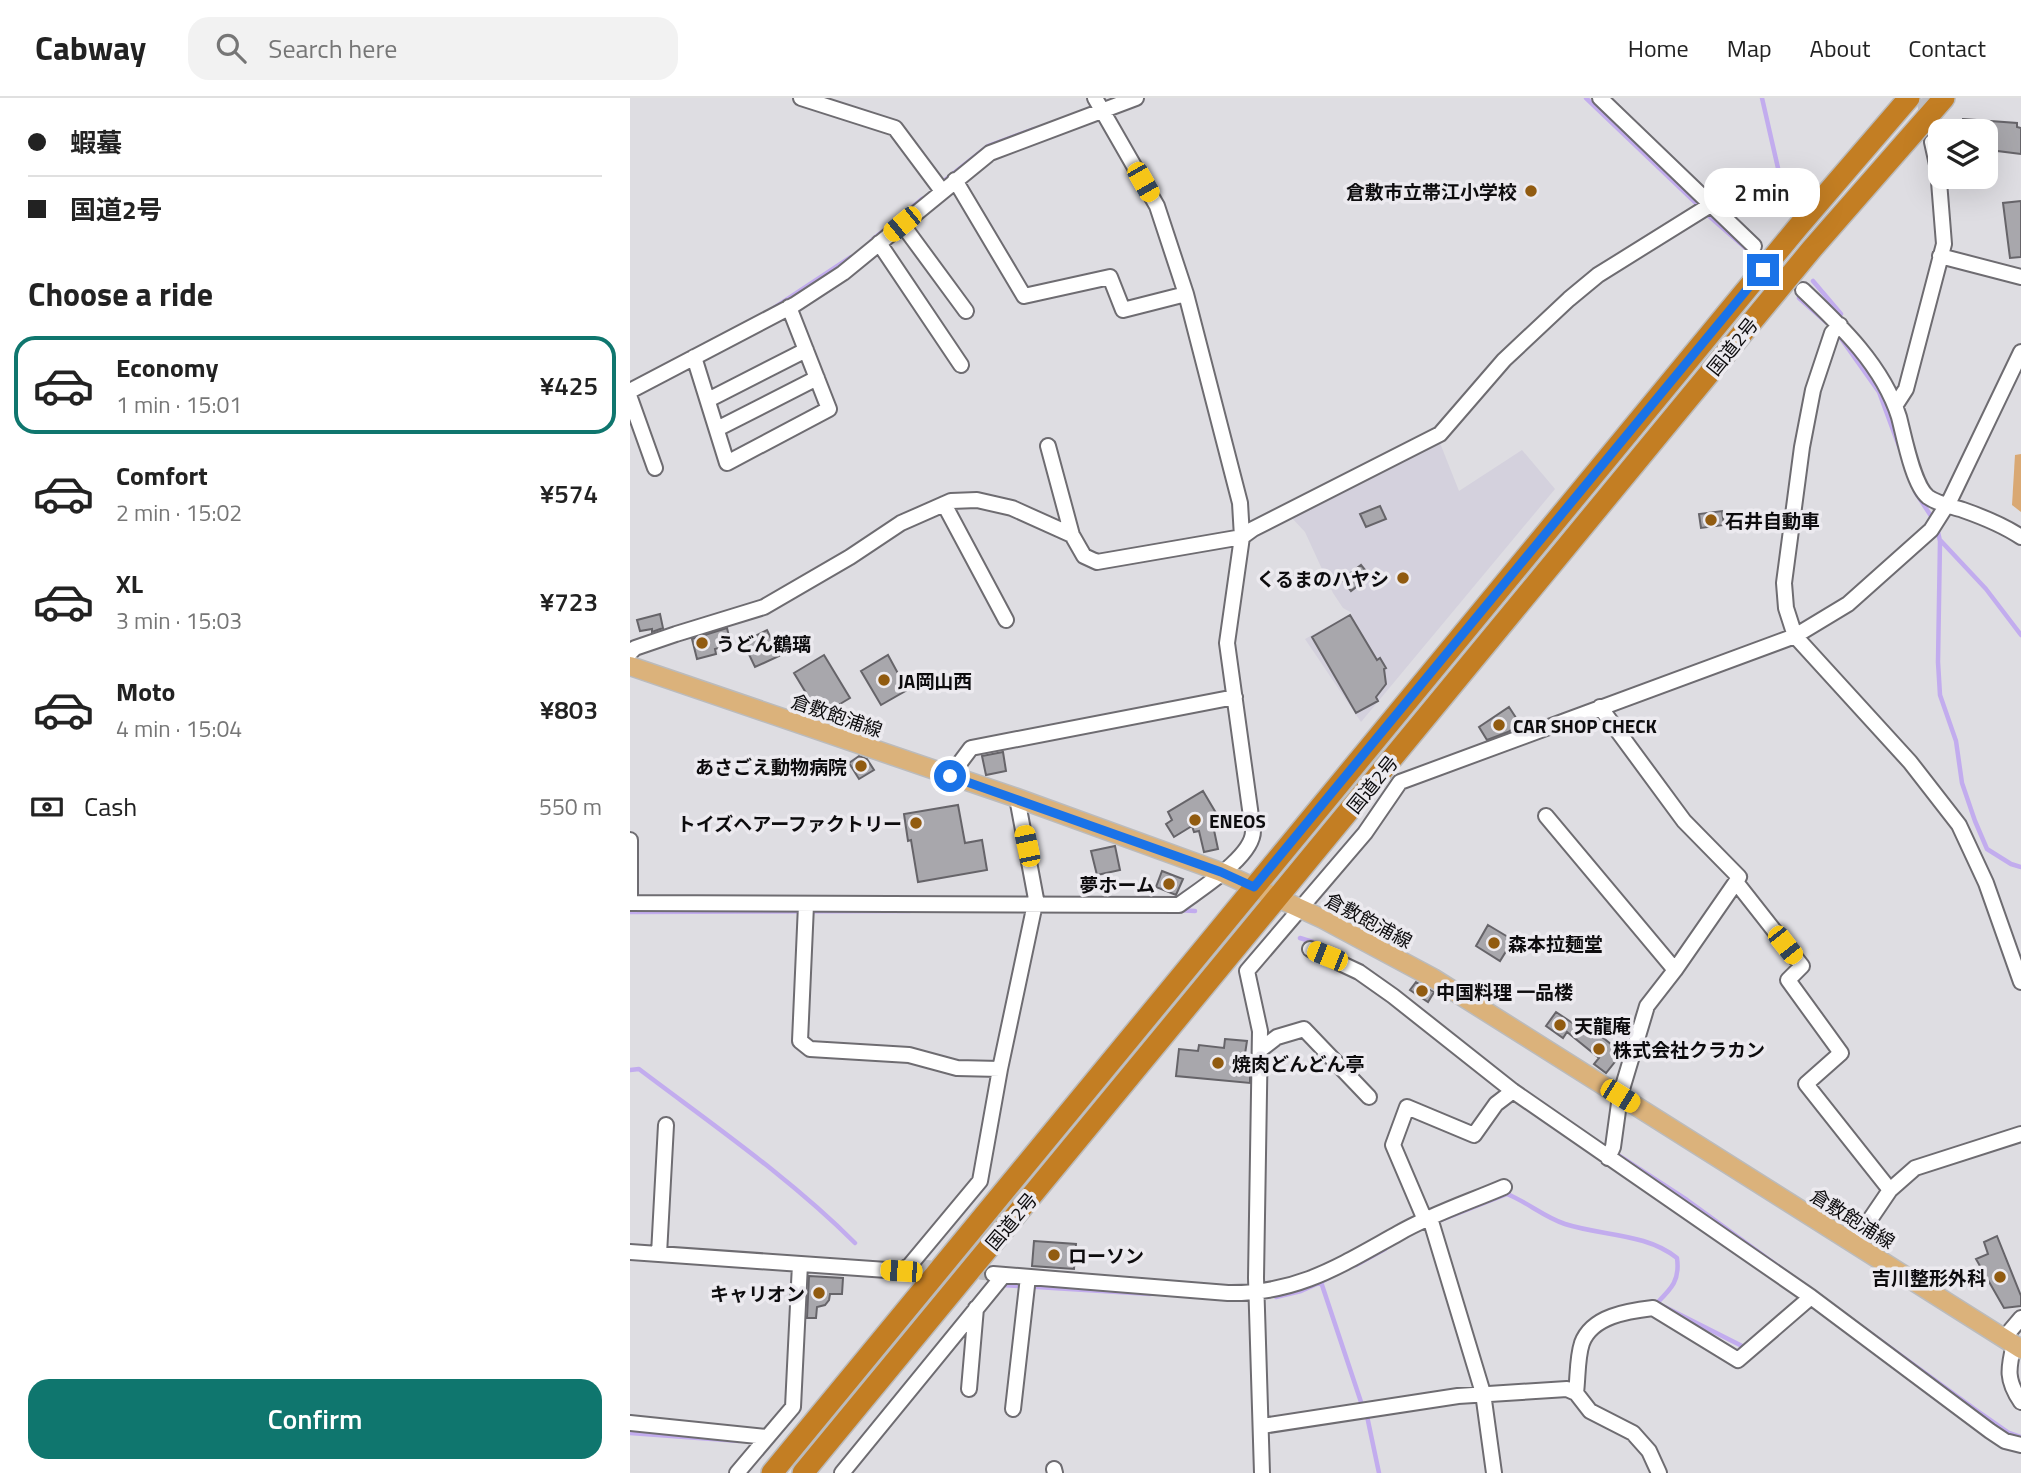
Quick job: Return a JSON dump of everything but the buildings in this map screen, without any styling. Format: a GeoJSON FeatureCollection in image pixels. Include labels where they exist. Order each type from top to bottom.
{"type":"FeatureCollection","features":[{"type":"Feature","properties":{"kind":"highway","name":"国道2号"},"geometry":{"type":"LineString","coordinates":[[772,1473],[1798,227],[1909,98]]}},
{"type":"Feature","properties":{"kind":"highway","name":"国道2号"},"geometry":{"type":"LineString","coordinates":[[803,1473],[1811,250],[1944,98]]}},
{"type":"Feature","properties":{"kind":"main road","name":"倉敷飽浦線"},"geometry":{"type":"LineString","coordinates":[[630,666],[1017,798],[1221,872],[1301,909],[1433,978],[2013,1344]]}},
{"type":"Feature","properties":{"kind":"street"},"geometry":{"type":"LineString","coordinates":[[800,98],[895,128],[943,191]]}},
{"type":"Feature","properties":{"kind":"street"},"geometry":{"type":"LineString","coordinates":[[630,391],[789,307],[843,273],[990,153],[1098,104],[1136,98]]}},
{"type":"Feature","properties":{"kind":"street"},"geometry":{"type":"LineString","coordinates":[[1600,98],[1754,246]]}},
{"type":"Feature","properties":{"kind":"street"},"geometry":{"type":"LineString","coordinates":[[630,840],[630,903],[806,909],[1033,910],[1179,905],[1237,860],[1248,848],[1253,839],[1227,643],[1242,537],[1240,503],[1186,294],[1157,206],[1098,104]]}},
{"type":"Feature","properties":{"kind":"street"},"geometry":{"type":"LineString","coordinates":[[955,180],[1024,296],[1110,277],[1123,310],[1186,294]]}},
{"type":"Feature","properties":{"kind":"street"},"geometry":{"type":"LineString","coordinates":[[1895,406],[1906,389],[1944,244],[1940,189]]}},
{"type":"Feature","properties":{"kind":"street"},"geometry":{"type":"LineString","coordinates":[[1048,446],[1072,535],[1084,556],[1097,562],[1242,537],[1440,434],[1504,360],[1579,291],[1598,275],[1712,204]]}},
{"type":"Feature","properties":{"kind":"street"},"geometry":{"type":"LineString","coordinates":[[902,224],[966,311]]}},
{"type":"Feature","properties":{"kind":"street"},"geometry":{"type":"LineString","coordinates":[[879,243],[961,365]]}},
{"type":"Feature","properties":{"kind":"street"},"geometry":{"type":"LineString","coordinates":[[1940,256],[2021,277]]}},
{"type":"Feature","properties":{"kind":"street"},"geometry":{"type":"LineString","coordinates":[[1803,290],[1840,325],[1878,374],[1895,406],[1921,489],[1927,496],[1946,506],[1996,523],[2021,537]]}},
{"type":"Feature","properties":{"kind":"street"},"geometry":{"type":"LineString","coordinates":[[694,357],[727,463],[829,410],[789,307]]}},
{"type":"Feature","properties":{"kind":"street"},"geometry":{"type":"LineString","coordinates":[[1840,325],[1832,333],[1813,390],[1802,447],[1784,583],[1786,608],[1795,636],[1910,762],[1959,825],[1986,883],[2021,982]]}},
{"type":"Feature","properties":{"kind":"street"},"geometry":{"type":"LineString","coordinates":[[708,400],[806,350]]}},
{"type":"Feature","properties":{"kind":"street"},"geometry":{"type":"LineString","coordinates":[[1262,1473],[1257,1292],[1260,1050],[1256,1009],[1247,971],[1365,833],[1400,782],[1795,636],[1848,604],[1931,530],[1946,506],[2021,352]]}},
{"type":"Feature","properties":{"kind":"street"},"geometry":{"type":"LineString","coordinates":[[717,429],[817,378]]}},
{"type":"Feature","properties":{"kind":"street"},"geometry":{"type":"LineString","coordinates":[[630,398],[655,468]]}},
{"type":"Feature","properties":{"kind":"street"},"geometry":{"type":"LineString","coordinates":[[630,653],[676,634],[764,607],[850,557],[901,523],[944,504],[977,500],[1012,508],[1072,535]]}},
{"type":"Feature","properties":{"kind":"street"},"geometry":{"type":"LineString","coordinates":[[944,504],[1006,620]]}},
{"type":"Feature","properties":{"kind":"street"},"geometry":{"type":"LineString","coordinates":[[950,776],[971,748],[1236,697]]}},
{"type":"Feature","properties":{"kind":"street"},"geometry":{"type":"LineString","coordinates":[[1600,707],[1684,821],[1739,877],[1647,1006],[1620,1096],[1610,1153]]}},
{"type":"Feature","properties":{"kind":"street"},"geometry":{"type":"LineString","coordinates":[[630,1252],[901,1271],[914,1266],[980,1181],[1036,893],[1017,798]]}},
{"type":"Feature","properties":{"kind":"street"},"geometry":{"type":"LineString","coordinates":[[1546,816],[1675,970]]}},
{"type":"Feature","properties":{"kind":"street"},"geometry":{"type":"LineString","coordinates":[[1736,881],[1802,966],[1788,980],[1841,1052],[1806,1084],[1890,1189]]}},
{"type":"Feature","properties":{"kind":"street"},"geometry":{"type":"LineString","coordinates":[[806,909],[800,1041],[810,1049],[909,1055],[957,1068],[1000,1069]]}},
{"type":"Feature","properties":{"kind":"street"},"geometry":{"type":"LineString","coordinates":[[1310,949],[1359,972],[1513,1091],[1610,1153],[1811,1297],[1990,1431],[2005,1441],[2021,1445]]}},
{"type":"Feature","properties":{"kind":"street"},"geometry":{"type":"LineString","coordinates":[[1260,1050],[1277,1037],[1304,1029],[1369,1097]]}},
{"type":"Feature","properties":{"kind":"street"},"geometry":{"type":"LineString","coordinates":[[1494,1473],[1483,1393],[1427,1219],[1393,1145],[1407,1107],[1474,1135],[1496,1104],[1513,1091]]}},
{"type":"Feature","properties":{"kind":"street"},"geometry":{"type":"LineString","coordinates":[[659,1254],[666,1125]]}},
{"type":"Feature","properties":{"kind":"street"},"geometry":{"type":"LineString","coordinates":[[1854,1243],[1890,1189],[1914,1168],[2021,1133]]}},
{"type":"Feature","properties":{"kind":"street"},"geometry":{"type":"LineString","coordinates":[[842,1473],[997,1280],[1228,1293],[1257,1292],[1303,1283],[1427,1219],[1504,1187]]}},
{"type":"Feature","properties":{"kind":"street"},"geometry":{"type":"LineString","coordinates":[[737,1473],[793,1407],[800,1264]]}},
{"type":"Feature","properties":{"kind":"street"},"geometry":{"type":"LineString","coordinates":[[1013,1409],[1027,1283]]}},
{"type":"Feature","properties":{"kind":"street"},"geometry":{"type":"LineString","coordinates":[[1576,1393],[1581,1347],[1585,1336],[1603,1319],[1653,1308],[1738,1360],[1811,1297]]}},
{"type":"Feature","properties":{"kind":"street"},"geometry":{"type":"LineString","coordinates":[[969,1389],[976,1308]]}},
{"type":"Feature","properties":{"kind":"street"},"geometry":{"type":"LineString","coordinates":[[2021,1318],[2007,1370],[2021,1402]]}},
{"type":"Feature","properties":{"kind":"street"},"geometry":{"type":"LineString","coordinates":[[1262,1426],[1483,1393],[1567,1389],[1576,1393],[1590,1411],[1633,1433],[1649,1451],[1658,1473]]}},
{"type":"Feature","properties":{"kind":"street"},"geometry":{"type":"LineString","coordinates":[[630,1423],[767,1437]]}},
{"type":"Feature","properties":{"kind":"shaded area","name":"くるまのハヤシ"},"geometry":{"type":"Polygon","coordinates":[[[1440,443],[1459,491],[1522,450],[1555,489],[1361,722],[1305,639],[1352,613],[1343,608],[1333,593],[1305,532],[1291,517],[1440,443]]]}},
{"type":"Feature","properties":{"kind":"shaded area"},"geometry":{"type":"Polygon","coordinates":[[[2021,454],[2021,512],[2012,505],[2015,455],[2021,454]]]}},
{"type":"Feature","properties":{"kind":"waterway"},"geometry":{"type":"LineString","coordinates":[[1586,98],[1696,203]]}},
{"type":"Feature","properties":{"kind":"waterway"},"geometry":{"type":"LineString","coordinates":[[1762,98],[1788,212]]}},
{"type":"Feature","properties":{"kind":"waterway"},"geometry":{"type":"LineString","coordinates":[[940,184],[988,146],[1034,129]]}},
{"type":"Feature","properties":{"kind":"waterway"},"geometry":{"type":"LineString","coordinates":[[872,240],[922,199]]}},
{"type":"Feature","properties":{"kind":"waterway"},"geometry":{"type":"LineString","coordinates":[[1709,216],[1749,251]]}},
{"type":"Feature","properties":{"kind":"waterway"},"geometry":{"type":"LineString","coordinates":[[774,308],[851,257]]}},
{"type":"Feature","properties":{"kind":"waterway"},"geometry":{"type":"LineString","coordinates":[[1813,281],[1841,314]]}},
{"type":"Feature","properties":{"kind":"waterway"},"geometry":{"type":"LineString","coordinates":[[1799,298],[1826,322]]}},
{"type":"Feature","properties":{"kind":"waterway"},"geometry":{"type":"LineString","coordinates":[[1840,337],[1879,392],[1900,449]]}},
{"type":"Feature","properties":{"kind":"waterway"},"geometry":{"type":"LineString","coordinates":[[1916,493],[1931,516]]}},
{"type":"Feature","properties":{"kind":"waterway"},"geometry":{"type":"LineString","coordinates":[[1938,532],[1940,695],[1956,741],[1962,783],[1987,849],[2021,867]]}},
{"type":"Feature","properties":{"kind":"waterway"},"geometry":{"type":"LineString","coordinates":[[1941,541],[1986,589],[2021,635]]}},
{"type":"Feature","properties":{"kind":"waterway"},"geometry":{"type":"LineString","coordinates":[[1178,910],[1195,911]]}},
{"type":"Feature","properties":{"kind":"waterway"},"geometry":{"type":"LineString","coordinates":[[630,912],[910,911]]}},
{"type":"Feature","properties":{"kind":"waterway"},"geometry":{"type":"LineString","coordinates":[[1300,938],[1351,961]]}},
{"type":"Feature","properties":{"kind":"waterway"},"geometry":{"type":"LineString","coordinates":[[630,1070],[639,1069],[750,1153],[804,1196],[855,1243]]}},
{"type":"Feature","properties":{"kind":"waterway"},"geometry":{"type":"LineString","coordinates":[[1615,1153],[1687,1200],[1976,1410],[2009,1433],[2021,1437]]}},
{"type":"Feature","properties":{"kind":"waterway"},"geometry":{"type":"LineString","coordinates":[[1441,1220],[1507,1194],[1565,1224],[1652,1244],[1677,1258],[1674,1283],[1657,1303],[1746,1348]]}},
{"type":"Feature","properties":{"kind":"waterway"},"geometry":{"type":"LineString","coordinates":[[1356,1265],[1385,1249]]}},
{"type":"Feature","properties":{"kind":"waterway"},"geometry":{"type":"LineString","coordinates":[[1329,1278],[1321,1282],[1362,1405]]}},
{"type":"Feature","properties":{"kind":"waterway"},"geometry":{"type":"LineString","coordinates":[[1276,1297],[1301,1291],[1321,1282]]}},
{"type":"Feature","properties":{"kind":"waterway"},"geometry":{"type":"LineString","coordinates":[[1002,1285],[1150,1294]]}},
{"type":"Feature","properties":{"kind":"waterway"},"geometry":{"type":"LineString","coordinates":[[1367,1416],[1379,1473]]}},
{"type":"Feature","properties":{"kind":"waterway"},"geometry":{"type":"LineString","coordinates":[[630,1433],[739,1441]]}},
{"type":"Feature","properties":{"kind":"tunnel"},"geometry":{"type":"LineString","coordinates":[[1923,98],[1928,122]]}},
{"type":"Feature","properties":{"kind":"tunnel"},"geometry":{"type":"LineString","coordinates":[[917,1266],[993,1274]]}},
{"type":"Feature","properties":{"kind":"place","name":"倉敷市立帯江小学校"},"geometry":{"type":"Point","coordinates":[1531,191]}},
{"type":"Feature","properties":{"kind":"place","name":"石井自動車"},"geometry":{"type":"Point","coordinates":[1711,520]}},
{"type":"Feature","properties":{"kind":"place","name":"くるまのハヤシ"},"geometry":{"type":"Point","coordinates":[1403,578]}},
{"type":"Feature","properties":{"kind":"place","name":"うどん鶴璃"},"geometry":{"type":"Point","coordinates":[702,643]}},
{"type":"Feature","properties":{"kind":"place","name":"JA岡山西"},"geometry":{"type":"Point","coordinates":[884,680]}},
{"type":"Feature","properties":{"kind":"place","name":"CAR SHOP CHECK"},"geometry":{"type":"Point","coordinates":[1499,725]}},
{"type":"Feature","properties":{"kind":"place","name":"あさごえ動物病院"},"geometry":{"type":"Point","coordinates":[861,766]}},
{"type":"Feature","properties":{"kind":"place","name":"ENEOS"},"geometry":{"type":"Point","coordinates":[1195,820]}},
{"type":"Feature","properties":{"kind":"place","name":"トイズヘアーファクトリー"},"geometry":{"type":"Point","coordinates":[916,823]}},
{"type":"Feature","properties":{"kind":"place","name":"夢ホーム"},"geometry":{"type":"Point","coordinates":[1169,884]}},
{"type":"Feature","properties":{"kind":"place","name":"森本拉麺堂"},"geometry":{"type":"Point","coordinates":[1494,943]}},
{"type":"Feature","properties":{"kind":"place","name":"中国料理 一品楼"},"geometry":{"type":"Point","coordinates":[1422,991]}},
{"type":"Feature","properties":{"kind":"place","name":"天龍庵"},"geometry":{"type":"Point","coordinates":[1560,1025]}},
{"type":"Feature","properties":{"kind":"place","name":"株式会社クラカン"},"geometry":{"type":"Point","coordinates":[1599,1049]}},
{"type":"Feature","properties":{"kind":"place","name":"焼肉どんどん亭"},"geometry":{"type":"Point","coordinates":[1218,1063]}},
{"type":"Feature","properties":{"kind":"place","name":"ローソン"},"geometry":{"type":"Point","coordinates":[1054,1255]}},
{"type":"Feature","properties":{"kind":"place","name":"吉川整形外科"},"geometry":{"type":"Point","coordinates":[2000,1277]}},
{"type":"Feature","properties":{"kind":"place","name":"キャリオン"},"geometry":{"type":"Point","coordinates":[819,1293]}},
{"type":"Feature","properties":{"kind":"route"},"geometry":{"type":"LineString","coordinates":[[950,776],[1221,872],[1254,887],[1763,270]]}}]}
